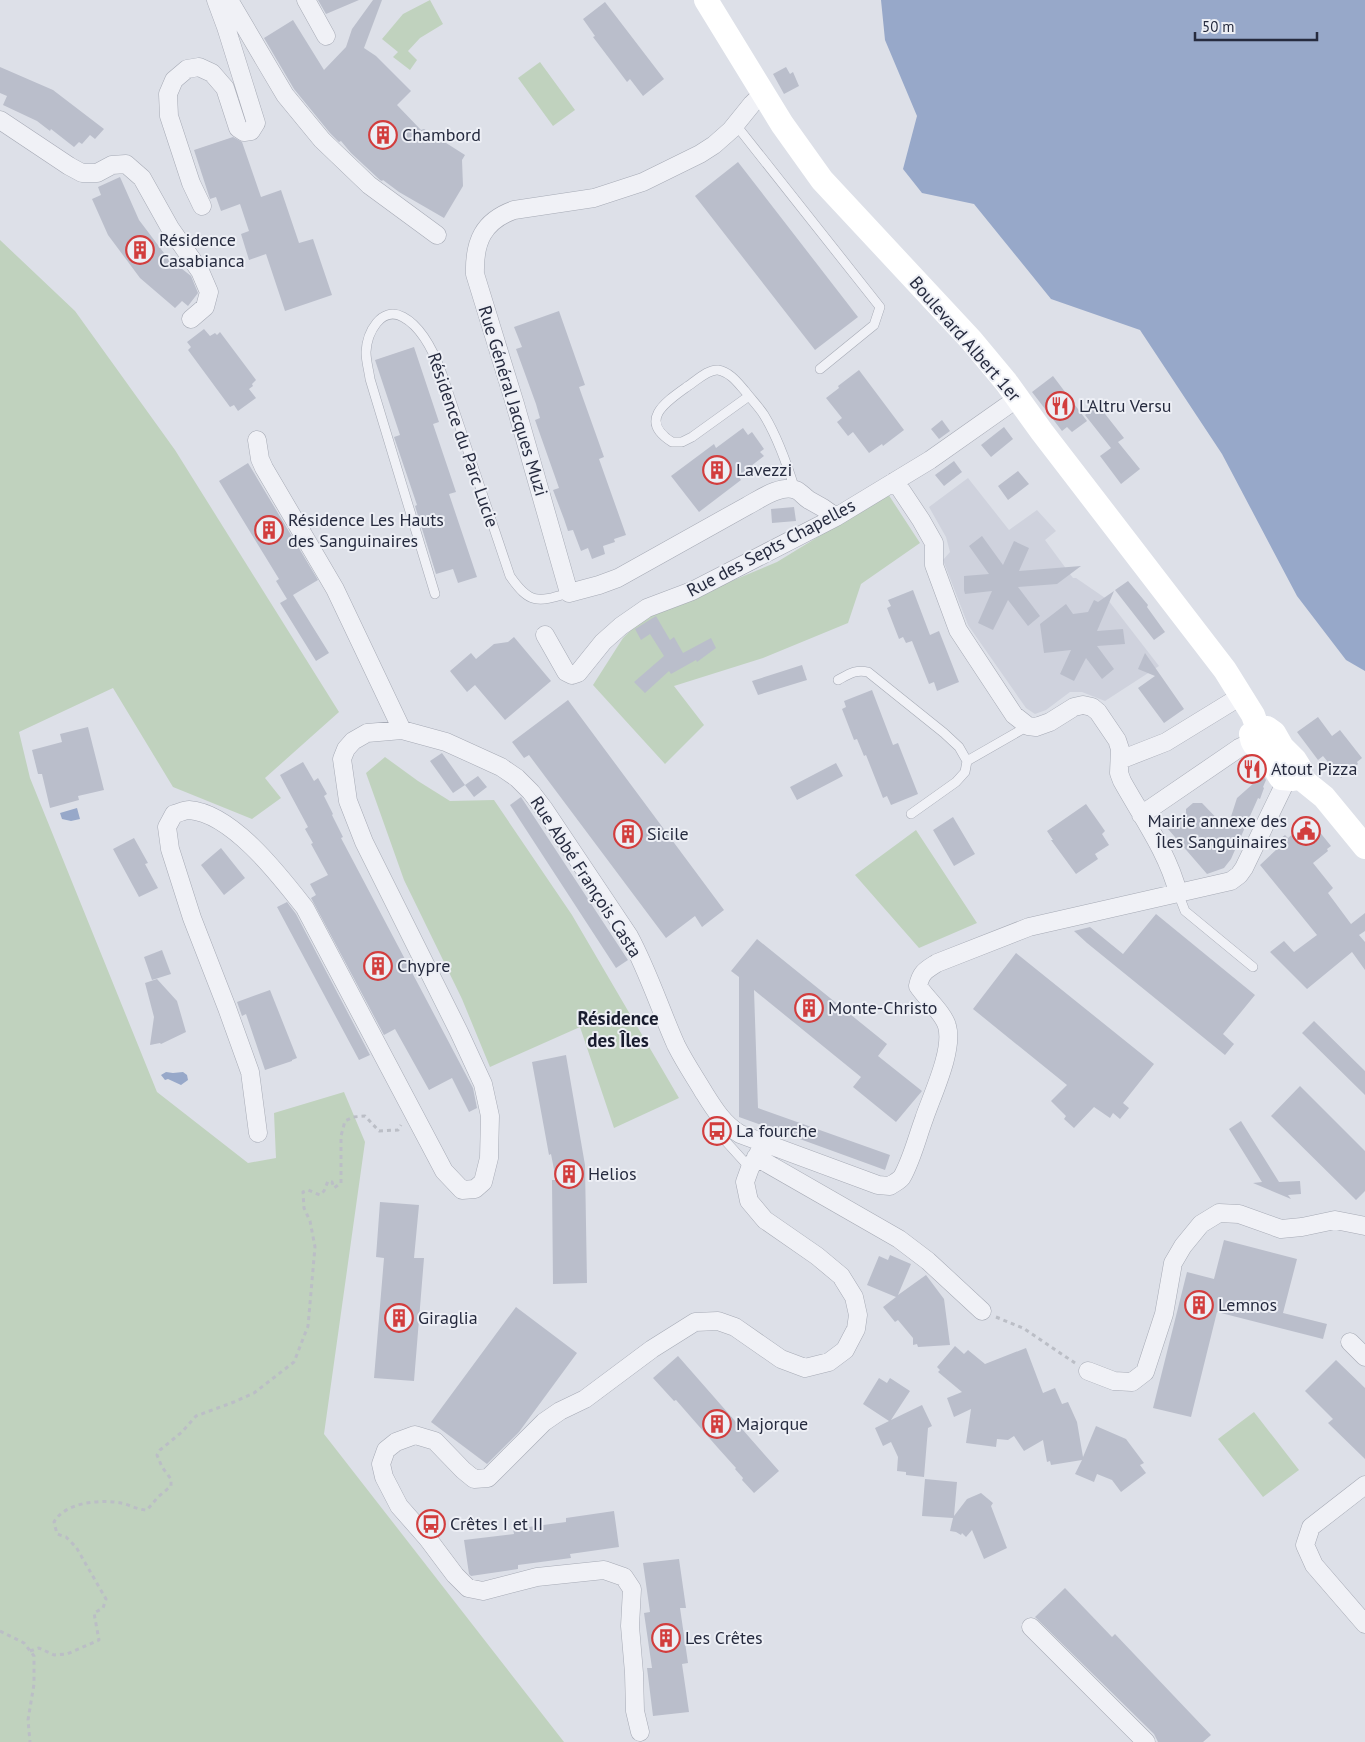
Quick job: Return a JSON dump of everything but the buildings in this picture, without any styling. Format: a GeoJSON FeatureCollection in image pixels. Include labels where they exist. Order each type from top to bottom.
{"type":"FeatureCollection","features":[{"type":"Feature","properties":{"kind":"main road","name":"Boulevard Albert 1er"},"geometry":{"type":"LineString","coordinates":[[706,0],[782,124],[822,180],[971,340],[1018,398],[1225,670],[1254,715],[1255,735]]}},
{"type":"Feature","properties":{"kind":"main road"},"geometry":{"type":"LineString","coordinates":[[1255,735],[1267,728],[1274,733],[1282,747],[1300,768],[1287,785],[1324,797],[1365,847]]}},
{"type":"Feature","properties":{"kind":"street"},"geometry":{"type":"LineString","coordinates":[[202,206],[191,183],[169,116],[168,94],[174,80],[187,69],[199,67],[212,73],[225,88],[238,128],[244,132],[251,131],[256,124],[216,0]]}},
{"type":"Feature","properties":{"kind":"street"},"geometry":{"type":"LineString","coordinates":[[229,0],[285,95],[322,140],[369,185],[437,235]]}},
{"type":"Feature","properties":{"kind":"street"},"geometry":{"type":"LineString","coordinates":[[306,0],[326,36]]}},
{"type":"Feature","properties":{"kind":"street","name":"Rue Général Jacques Muzi"},"geometry":{"type":"LineString","coordinates":[[569,593],[515,404],[475,274],[474,256],[478,244],[492,221],[514,210],[594,198],[643,182],[700,154],[714,145],[736,125],[752,104],[764,93]]}},
{"type":"Feature","properties":{"kind":"street"},"geometry":{"type":"LineString","coordinates":[[0,120],[82,173],[97,173],[112,165],[126,164],[142,178],[170,228],[200,271],[209,292],[205,307],[191,319]]}},
{"type":"Feature","properties":{"kind":"street","name":"Rue des Septs Chapelles"},"geometry":{"type":"LineString","coordinates":[[545,635],[566,672],[572,675],[578,673],[603,642],[621,626],[647,608],[692,591],[836,517],[930,460],[1018,398]]}},
{"type":"Feature","properties":{"kind":"street"},"geometry":{"type":"LineString","coordinates":[[257,440],[260,459],[264,468],[335,589],[402,730]]}},
{"type":"Feature","properties":{"kind":"street"},"geometry":{"type":"LineString","coordinates":[[895,481],[934,543],[934,565],[958,630],[1014,715],[1028,726],[1042,726],[1074,707],[1082,705],[1092,707],[1098,712],[1117,740],[1120,749],[1122,781],[1166,858],[1174,876],[1178,894],[1231,881],[1239,875],[1287,785]]}},
{"type":"Feature","properties":{"kind":"street"},"geometry":{"type":"LineString","coordinates":[[569,593],[618,578],[768,495],[782,490],[795,490],[836,517]]}},
{"type":"Feature","properties":{"kind":"street"},"geometry":{"type":"LineString","coordinates":[[1120,760],[1166,742],[1241,696]]}},
{"type":"Feature","properties":{"kind":"street","name":"Rue Abbé François Casta"},"geometry":{"type":"LineString","coordinates":[[258,1133],[250,1072],[192,918],[170,849],[167,827],[174,814],[188,810],[209,814],[237,831],[286,883],[305,908],[444,1171],[462,1190],[475,1189],[483,1182],[489,1158],[490,1116],[483,1084],[455,1023],[364,842],[348,801],[342,759],[346,749],[353,741],[367,733],[402,730],[446,742],[478,755],[517,778],[544,809],[628,936],[640,958],[677,1046],[722,1120],[740,1134],[756,1156],[878,1185],[890,1186],[901,1179],[944,1063],[949,1037],[947,1024],[918,986],[920,977],[925,970],[938,962],[1029,927],[1178,894]]}},
{"type":"Feature","properties":{"kind":"street"},"geometry":{"type":"LineString","coordinates":[[1141,815],[1255,735]]}},
{"type":"Feature","properties":{"kind":"street"},"geometry":{"type":"LineString","coordinates":[[640,1732],[635,1711],[630,1626],[632,1590],[624,1577],[604,1570],[537,1577],[483,1591],[468,1588],[455,1575],[428,1539],[399,1506],[384,1477],[381,1464],[386,1450],[396,1442],[414,1435],[434,1442],[474,1479],[488,1478],[544,1422],[560,1411],[585,1399],[652,1349],[695,1322],[718,1320],[735,1327],[781,1358],[805,1368],[829,1362],[845,1350],[856,1329],[858,1314],[854,1297],[841,1276],[817,1256],[765,1220],[749,1201],[746,1182],[756,1156],[899,1239],[928,1261],[982,1311]]}},
{"type":"Feature","properties":{"kind":"street"},"geometry":{"type":"LineString","coordinates":[[1088,1372],[1114,1381],[1132,1382],[1145,1372],[1164,1314],[1173,1263],[1200,1224],[1219,1213],[1239,1214],[1281,1229],[1335,1220],[1365,1226]]}},
{"type":"Feature","properties":{"kind":"street"},"geometry":{"type":"LineString","coordinates":[[1350,1342],[1365,1356]]}},
{"type":"Feature","properties":{"kind":"street"},"geometry":{"type":"LineString","coordinates":[[1365,1485],[1311,1527],[1305,1545],[1314,1565],[1365,1624]]}},
{"type":"Feature","properties":{"kind":"street"},"geometry":{"type":"LineString","coordinates":[[1031,1627],[1146,1742]]}},
{"type":"Feature","properties":{"kind":"lane"},"geometry":{"type":"LineString","coordinates":[[736,125],[880,307],[874,325],[820,369]]}},
{"type":"Feature","properties":{"kind":"lane","name":"Résidence du Parc Lucie"},"geometry":{"type":"LineString","coordinates":[[435,594],[370,379],[366,352],[370,334],[377,322],[386,315],[395,314],[405,318],[422,335],[432,350],[442,374],[510,576],[527,596],[537,599],[546,599],[569,593]]}},
{"type":"Feature","properties":{"kind":"lane"},"geometry":{"type":"LineString","coordinates":[[749,396],[692,437],[682,442],[672,442],[658,429],[657,413],[664,403],[711,371],[716,370],[726,373],[735,380],[749,396],[763,413],[784,456],[795,490]]}},
{"type":"Feature","properties":{"kind":"lane"},"geometry":{"type":"LineString","coordinates":[[838,680],[852,672],[861,670],[868,672],[959,746],[967,761],[965,772],[956,782],[911,814]]}},
{"type":"Feature","properties":{"kind":"lane"},"geometry":{"type":"LineString","coordinates":[[967,761],[1028,726]]}},
{"type":"Feature","properties":{"kind":"lane"},"geometry":{"type":"LineString","coordinates":[[1178,894],[1185,911],[1253,967]]}},
{"type":"Feature","properties":{"kind":"lane"},"geometry":{"type":"LineString","coordinates":[[722,1120],[719,1125],[721,1136],[756,1156]]}},
{"type":"Feature","properties":{"kind":"path"},"geometry":{"type":"LineString","coordinates":[[30,1650],[39,1648],[54,1655],[67,1654],[98,1640],[94,1613],[103,1608],[106,1599],[76,1547],[66,1536],[57,1534],[54,1522],[59,1514],[94,1501],[122,1503],[141,1510],[147,1510],[171,1486],[171,1479],[162,1467],[157,1455],[160,1450],[182,1432],[196,1416],[254,1393],[294,1362],[308,1326],[315,1247],[310,1222],[304,1208],[303,1192],[308,1190],[320,1195],[328,1182],[332,1182],[334,1188],[341,1183],[341,1136],[345,1121],[353,1117],[365,1116],[379,1131],[398,1130],[411,1107]]}},
{"type":"Feature","properties":{"kind":"path"},"geometry":{"type":"LineString","coordinates":[[982,1311],[1023,1328],[1088,1372]]}},
{"type":"Feature","properties":{"kind":"path"},"geometry":{"type":"LineString","coordinates":[[0,1631],[24,1643],[34,1656],[34,1684],[28,1720],[30,1742]]}},
{"type":"Feature","properties":{"kind":"shaded area"},"geometry":{"type":"Polygon","coordinates":[[[968,478],[1009,530],[1037,510],[1056,531],[1045,540],[1073,578],[1076,578],[1108,600],[1159,666],[1105,701],[1082,692],[1070,692],[1046,710],[1035,714],[1026,708],[968,625],[943,560],[950,552],[946,537],[929,507],[968,478]]]}},
{"type":"Feature","properties":{"kind":"green space"},"geometry":{"type":"Polygon","coordinates":[[[430,0],[443,24],[420,38],[408,51],[417,60],[410,70],[393,57],[398,52],[382,39],[403,14],[430,0]]]}},
{"type":"Feature","properties":{"kind":"green space"},"geometry":{"type":"Polygon","coordinates":[[[540,62],[575,110],[553,126],[518,78],[540,62]]]}},
{"type":"Feature","properties":{"kind":"green space"},"geometry":{"type":"Polygon","coordinates":[[[0,240],[75,311],[175,450],[339,712],[265,778],[281,798],[252,819],[173,787],[113,688],[19,732],[30,778],[157,1092],[248,1163],[276,1158],[274,1113],[344,1092],[365,1142],[324,1434],[564,1742],[0,1742],[0,240]]]}},
{"type":"Feature","properties":{"kind":"green space"},"geometry":{"type":"Polygon","coordinates":[[[888,494],[920,543],[861,584],[848,623],[763,658],[674,686],[704,725],[665,764],[593,685],[623,638],[635,626],[655,613],[777,562],[888,494]]]}},
{"type":"Feature","properties":{"kind":"green space"},"geometry":{"type":"Polygon","coordinates":[[[385,757],[450,801],[494,800],[572,915],[679,1098],[614,1128],[580,1027],[490,1067],[462,999],[404,880],[366,773],[385,757]]]}},
{"type":"Feature","properties":{"kind":"green space"},"geometry":{"type":"Polygon","coordinates":[[[916,830],[977,923],[919,948],[855,875],[916,830]]]}},
{"type":"Feature","properties":{"kind":"green space"},"geometry":{"type":"Polygon","coordinates":[[[1254,1412],[1299,1470],[1263,1497],[1218,1439],[1254,1412]]]}},
{"type":"Feature","properties":{"kind":"water"},"geometry":{"type":"Polygon","coordinates":[[[881,0],[1365,0],[1365,671],[1346,660],[1297,596],[1222,454],[1140,330],[1051,299],[974,204],[922,193],[903,169],[917,116],[885,40],[881,0]]]}},
{"type":"Feature","properties":{"kind":"water"},"geometry":{"type":"Polygon","coordinates":[[[77,808],[80,819],[71,821],[62,819],[60,813],[77,808]]]}},
{"type":"Feature","properties":{"kind":"water"},"geometry":{"type":"Polygon","coordinates":[[[166,1072],[183,1072],[187,1075],[188,1080],[181,1085],[168,1079],[165,1080],[161,1075],[166,1072]]]}},
{"type":"Feature","properties":{"kind":"place","name":"Chambord"},"geometry":{"type":"Point","coordinates":[383,135]}},
{"type":"Feature","properties":{"kind":"place","name":"Résidence Casabianca"},"geometry":{"type":"Point","coordinates":[140,250]}},
{"type":"Feature","properties":{"kind":"place","name":"L'Altru Versu"},"geometry":{"type":"Point","coordinates":[1060,406]}},
{"type":"Feature","properties":{"kind":"place","name":"Lavezzi"},"geometry":{"type":"Point","coordinates":[717,470]}},
{"type":"Feature","properties":{"kind":"place","name":"Résidence Les Hauts des Sanguinaires"},"geometry":{"type":"Point","coordinates":[269,530]}},
{"type":"Feature","properties":{"kind":"place","name":"Atout Pizza"},"geometry":{"type":"Point","coordinates":[1252,769]}},
{"type":"Feature","properties":{"kind":"place","name":"Mairie annexe des Îles Sanguinaires"},"geometry":{"type":"Point","coordinates":[1306,831]}},
{"type":"Feature","properties":{"kind":"place","name":"Sicile"},"geometry":{"type":"Point","coordinates":[628,834]}},
{"type":"Feature","properties":{"kind":"place","name":"Chypre"},"geometry":{"type":"Point","coordinates":[378,966]}},
{"type":"Feature","properties":{"kind":"place","name":"Monte-Christo"},"geometry":{"type":"Point","coordinates":[809,1008]}},
{"type":"Feature","properties":{"kind":"place","name":"La fourche"},"geometry":{"type":"Point","coordinates":[717,1131]}},
{"type":"Feature","properties":{"kind":"place","name":"Helios"},"geometry":{"type":"Point","coordinates":[569,1174]}},
{"type":"Feature","properties":{"kind":"place","name":"Lemnos"},"geometry":{"type":"Point","coordinates":[1199,1305]}},
{"type":"Feature","properties":{"kind":"place","name":"Giraglia"},"geometry":{"type":"Point","coordinates":[399,1318]}},
{"type":"Feature","properties":{"kind":"place","name":"Majorque"},"geometry":{"type":"Point","coordinates":[717,1424]}},
{"type":"Feature","properties":{"kind":"place","name":"Crêtes I et II"},"geometry":{"type":"Point","coordinates":[431,1524]}},
{"type":"Feature","properties":{"kind":"place","name":"Les Crêtes"},"geometry":{"type":"Point","coordinates":[666,1638]}},
{"type":"Feature","properties":{"kind":"district","name":"Résidence des Îles"},"geometry":{"type":"Point","coordinates":[618,1029]}}]}
